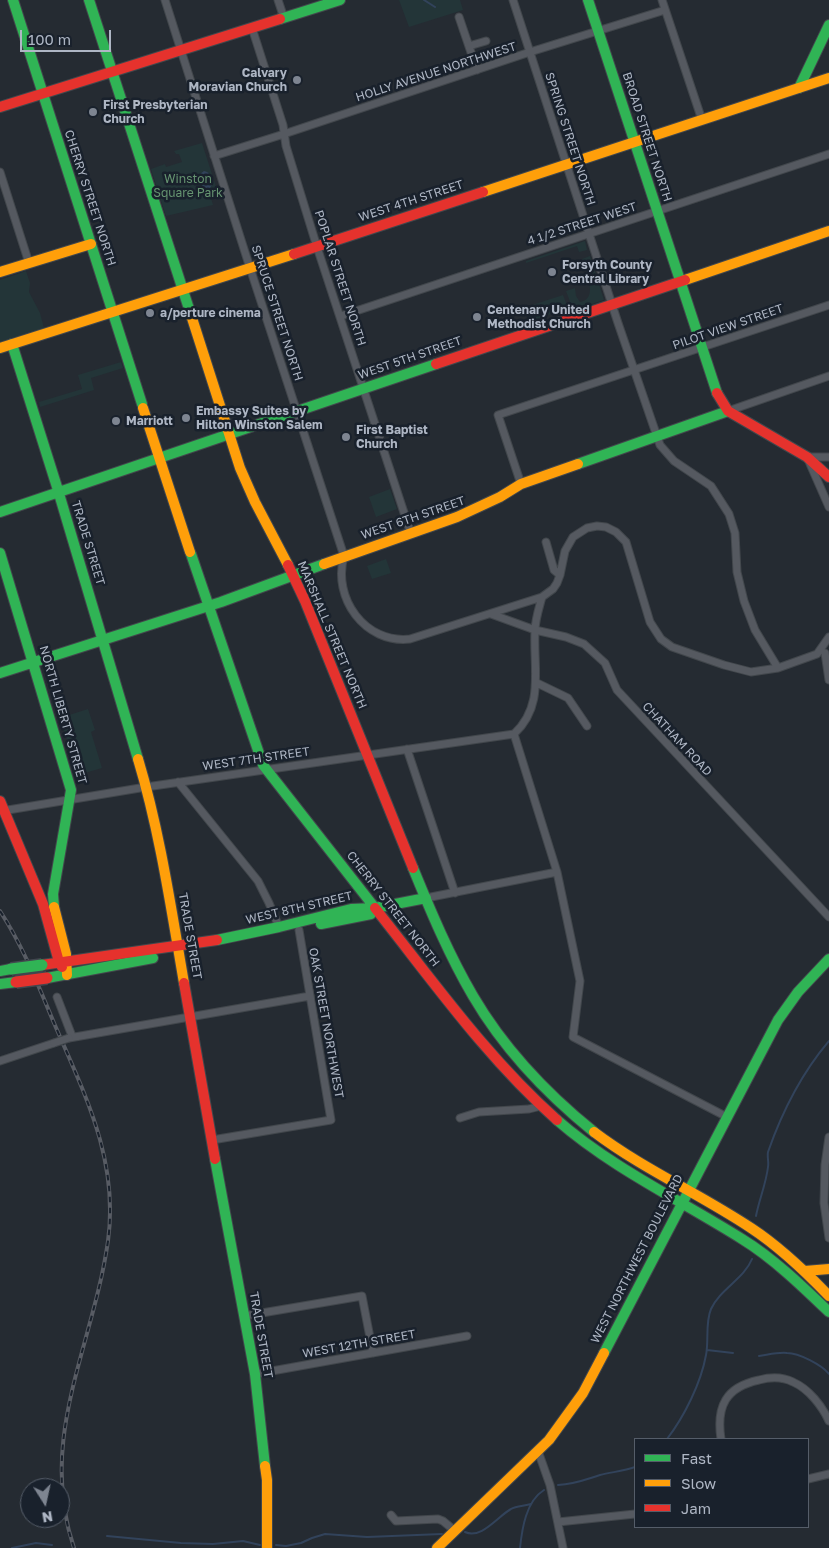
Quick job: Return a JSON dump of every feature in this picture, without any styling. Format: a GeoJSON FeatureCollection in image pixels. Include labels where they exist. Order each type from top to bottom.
{"type":"FeatureCollection","features":[{"type":"Feature","properties":{"kind":"main road","name":"CHERRY STREET NORTH"},"geometry":{"type":"LineString","coordinates":[[13,0],[190,553],[258,754],[266,769],[484,1047],[514,1080],[541,1106],[598,1151],[732,1232],[758,1250],[799,1283],[829,1312]]}},
{"type":"Feature","properties":{"kind":"main road","name":"MARSHALL STREET NORTH"},"geometry":{"type":"LineString","coordinates":[[89,0],[229,434],[251,494],[294,576],[447,949],[470,992],[498,1034],[530,1072],[565,1108],[603,1140],[617,1149],[749,1226],[805,1271],[829,1296]]}},
{"type":"Feature","properties":{"kind":"main road"},"geometry":{"type":"LineString","coordinates":[[0,107],[340,0]]}},
{"type":"Feature","properties":{"kind":"main road","name":"BROAD STREET NORTH"},"geometry":{"type":"LineString","coordinates":[[588,0],[718,397],[728,411]]}},
{"type":"Feature","properties":{"kind":"main road"},"geometry":{"type":"LineString","coordinates":[[799,88],[829,25]]}},
{"type":"Feature","properties":{"kind":"main road","name":"WEST 4TH STREET"},"geometry":{"type":"LineString","coordinates":[[0,348],[317,247],[829,78]]}},
{"type":"Feature","properties":{"kind":"main road","name":"WEST 5TH STREET"},"geometry":{"type":"LineString","coordinates":[[0,512],[829,232]]}},
{"type":"Feature","properties":{"kind":"main road"},"geometry":{"type":"LineString","coordinates":[[0,272],[91,244]]}},
{"type":"Feature","properties":{"kind":"main road","name":"TRADE STREET"},"geometry":{"type":"LineString","coordinates":[[12,344],[146,787],[169,894],[255,1374],[267,1480],[267,1548]]}},
{"type":"Feature","properties":{"kind":"main road"},"geometry":{"type":"LineString","coordinates":[[728,411],[807,457],[829,477]]}},
{"type":"Feature","properties":{"kind":"main road","name":"WEST 6TH STREET"},"geometry":{"type":"LineString","coordinates":[[0,673],[103,641],[411,534],[479,509],[521,484],[728,411]]}},
{"type":"Feature","properties":{"kind":"main road","name":"NORTH LIBERTY STREET"},"geometry":{"type":"LineString","coordinates":[[0,553],[71,786],[54,883],[54,905],[64,962]]}},
{"type":"Feature","properties":{"kind":"main road"},"geometry":{"type":"LineString","coordinates":[[1,808],[36,887],[67,975]]}},
{"type":"Feature","properties":{"kind":"main road"},"geometry":{"type":"LineString","coordinates":[[36,887],[45,888],[54,883]]}},
{"type":"Feature","properties":{"kind":"main road"},"geometry":{"type":"LineString","coordinates":[[351,909],[357,896],[357,885]]}},
{"type":"Feature","properties":{"kind":"main road","name":"WEST 8TH STREET"},"geometry":{"type":"LineString","coordinates":[[178,950],[239,943],[426,898]]}},
{"type":"Feature","properties":{"kind":"main road","name":"WEST 8TH STREET"},"geometry":{"type":"LineString","coordinates":[[178,950],[351,909],[377,910]]}},
{"type":"Feature","properties":{"kind":"main road"},"geometry":{"type":"LineString","coordinates":[[5,970],[178,950]]}},
{"type":"Feature","properties":{"kind":"main road"},"geometry":{"type":"LineString","coordinates":[[0,984],[67,975],[178,950]]}},
{"type":"Feature","properties":{"kind":"main road","name":"WEST NORTHWEST BOULEVARD"},"geometry":{"type":"LineString","coordinates":[[437,1548],[550,1440],[563,1423],[611,1342],[681,1202],[778,1020],[798,992],[829,959]]}},
{"type":"Feature","properties":{"kind":"main road"},"geometry":{"type":"LineString","coordinates":[[805,1271],[829,1269]]}},
{"type":"Feature","properties":{"kind":"street","name":"SPRUCE STREET NORTH"},"geometry":{"type":"LineString","coordinates":[[165,0],[344,556],[342,580],[344,596],[352,612],[367,627],[386,636],[402,640],[434,633],[491,614]]}},
{"type":"Feature","properties":{"kind":"street"},"geometry":{"type":"LineString","coordinates":[[278,0],[284,18]]}},
{"type":"Feature","properties":{"kind":"street","name":"SPRING STREET NORTH"},"geometry":{"type":"LineString","coordinates":[[513,0],[657,437],[662,449],[674,461],[710,486],[729,514],[735,532],[738,572],[744,601],[755,630],[778,668]]}},
{"type":"Feature","properties":{"kind":"street"},"geometry":{"type":"LineString","coordinates":[[662,0],[702,120]]}},
{"type":"Feature","properties":{"kind":"street","name":"HOLLY AVENUE NORTHWEST"},"geometry":{"type":"LineString","coordinates":[[214,156],[530,52],[665,10]]}},
{"type":"Feature","properties":{"kind":"street"},"geometry":{"type":"LineString","coordinates":[[459,17],[476,70]]}},
{"type":"Feature","properties":{"kind":"street","name":"POPLAR STREET NORTH"},"geometry":{"type":"LineString","coordinates":[[252,28],[283,125],[317,247],[411,534]]}},
{"type":"Feature","properties":{"kind":"street"},"geometry":{"type":"LineString","coordinates":[[469,46],[486,41]]}},
{"type":"Feature","properties":{"kind":"street","name":"4 1/2 STREET WEST"},"geometry":{"type":"LineString","coordinates":[[341,316],[829,154]]}},
{"type":"Feature","properties":{"kind":"street"},"geometry":{"type":"LineString","coordinates":[[0,172],[29,263]]}},
{"type":"Feature","properties":{"kind":"street","name":"PILOT VIEW STREET"},"geometry":{"type":"LineString","coordinates":[[521,484],[498,415],[829,305]]}},
{"type":"Feature","properties":{"kind":"street","name":"WEST 6TH STREET"},"geometry":{"type":"LineString","coordinates":[[728,411],[829,376]]}},
{"type":"Feature","properties":{"kind":"street"},"geometry":{"type":"LineString","coordinates":[[829,457],[807,457],[829,507]]}},
{"type":"Feature","properties":{"kind":"street"},"geometry":{"type":"LineString","coordinates":[[491,614],[542,597],[553,589],[560,575],[565,551],[577,533],[592,526],[611,529],[626,542],[650,622],[665,642],[682,651],[752,672],[778,668],[817,654],[827,653],[829,680]]}},
{"type":"Feature","properties":{"kind":"street"},"geometry":{"type":"LineString","coordinates":[[546,542],[554,570],[560,575]]}},
{"type":"Feature","properties":{"kind":"street"},"geometry":{"type":"LineString","coordinates":[[542,597],[534,630],[537,683],[529,714],[522,726],[514,734],[557,872],[580,981],[573,1037],[727,1117]]}},
{"type":"Feature","properties":{"kind":"street","name":"CHATHAM ROAD"},"geometry":{"type":"LineString","coordinates":[[491,614],[534,630],[576,640],[591,648],[599,656],[618,690],[686,766],[829,916]]}},
{"type":"Feature","properties":{"kind":"street"},"geometry":{"type":"LineString","coordinates":[[817,654],[829,637]]}},
{"type":"Feature","properties":{"kind":"street"},"geometry":{"type":"LineString","coordinates":[[537,683],[568,698],[587,726]]}},
{"type":"Feature","properties":{"kind":"street","name":"WEST 7TH STREET"},"geometry":{"type":"LineString","coordinates":[[1,808],[70,800],[178,782],[514,734]]}},
{"type":"Feature","properties":{"kind":"street"},"geometry":{"type":"LineString","coordinates":[[407,749],[455,893]]}},
{"type":"Feature","properties":{"kind":"street"},"geometry":{"type":"LineString","coordinates":[[178,782],[258,881],[270,903],[278,927]]}},
{"type":"Feature","properties":{"kind":"street","name":"WEST 8TH STREET"},"geometry":{"type":"LineString","coordinates":[[426,898],[557,872]]}},
{"type":"Feature","properties":{"kind":"street","name":"OAK STREET NORTHWEST"},"geometry":{"type":"LineString","coordinates":[[212,1140],[331,1120],[299,930]]}},
{"type":"Feature","properties":{"kind":"street"},"geometry":{"type":"LineString","coordinates":[[0,1061],[71,1037],[310,996]]}},
{"type":"Feature","properties":{"kind":"street"},"geometry":{"type":"LineString","coordinates":[[57,997],[71,1037]]}},
{"type":"Feature","properties":{"kind":"street"},"geometry":{"type":"LineString","coordinates":[[460,1118],[479,1112],[529,1110],[541,1106]]}},
{"type":"Feature","properties":{"kind":"street"},"geometry":{"type":"LineString","coordinates":[[829,1138],[825,1165],[824,1203],[829,1238]]}},
{"type":"Feature","properties":{"kind":"street"},"geometry":{"type":"LineString","coordinates":[[244,1316],[362,1296],[373,1353]]}},
{"type":"Feature","properties":{"kind":"street","name":"WEST 12TH STREET"},"geometry":{"type":"LineString","coordinates":[[255,1374],[467,1336]]}},
{"type":"Feature","properties":{"kind":"street"},"geometry":{"type":"LineString","coordinates":[[721,1438],[721,1414],[726,1398],[733,1390],[740,1386],[762,1379],[782,1378],[795,1383],[812,1397],[829,1421]]}},
{"type":"Feature","properties":{"kind":"street"},"geometry":{"type":"LineString","coordinates":[[538,1451],[550,1485],[563,1548]]}},
{"type":"Feature","properties":{"kind":"street"},"geometry":{"type":"LineString","coordinates":[[809,1479],[829,1474]]}},
{"type":"Feature","properties":{"kind":"street"},"geometry":{"type":"LineString","coordinates":[[558,1522],[634,1514]]}},
{"type":"Feature","properties":{"kind":"street"},"geometry":{"type":"LineString","coordinates":[[391,1515],[396,1520],[438,1519],[455,1531]]}},
{"type":"Feature","properties":{"kind":"green space"},"geometry":{"type":"Polygon","coordinates":[[[399,0],[460,0],[463,10],[409,27],[399,0]]]}},
{"type":"Feature","properties":{"kind":"green space","name":"Winston Square Park"},"geometry":{"type":"Polygon","coordinates":[[[202,143],[219,196],[211,198],[213,205],[166,216],[151,169],[165,164],[166,167],[182,162],[179,154],[176,154],[174,151],[202,143]]]}},
{"type":"Feature","properties":{"kind":"green space"},"geometry":{"type":"Polygon","coordinates":[[[585,241],[587,250],[579,252],[577,246],[526,263],[526,261],[585,241]]]}},
{"type":"Feature","properties":{"kind":"green space"},"geometry":{"type":"Polygon","coordinates":[[[590,256],[604,300],[576,309],[575,306],[572,307],[566,291],[575,288],[576,296],[580,302],[587,299],[590,293],[588,279],[591,276],[588,268],[585,268],[582,259],[590,256]]]}},
{"type":"Feature","properties":{"kind":"green space"},"geometry":{"type":"Polygon","coordinates":[[[26,271],[30,283],[29,292],[40,313],[44,328],[0,342],[0,280],[26,271]]]}},
{"type":"Feature","properties":{"kind":"green space"},"geometry":{"type":"Polygon","coordinates":[[[563,295],[568,308],[531,321],[526,307],[563,295]]]}},
{"type":"Feature","properties":{"kind":"green space"},"geometry":{"type":"Polygon","coordinates":[[[121,362],[123,368],[91,378],[94,390],[40,407],[39,402],[82,389],[78,375],[121,362]]]}},
{"type":"Feature","properties":{"kind":"green space"},"geometry":{"type":"Polygon","coordinates":[[[390,489],[397,509],[376,517],[369,497],[390,489]]]}},
{"type":"Feature","properties":{"kind":"green space"},"geometry":{"type":"Polygon","coordinates":[[[386,559],[391,573],[372,579],[367,566],[386,559]]]}},
{"type":"Feature","properties":{"kind":"green space"},"geometry":{"type":"Polygon","coordinates":[[[88,709],[95,730],[91,732],[102,768],[78,775],[60,718],[88,709]]]}},
{"type":"Feature","properties":{"kind":"water"},"geometry":{"type":"Polygon","coordinates":[[[204,171],[210,174],[212,185],[209,189],[203,187],[200,182],[200,174],[204,171]]]}},
{"type":"Feature","properties":{"kind":"waterway"},"geometry":{"type":"LineString","coordinates":[[424,0],[435,7]]}},
{"type":"Feature","properties":{"kind":"waterway"},"geometry":{"type":"LineString","coordinates":[[756,1216],[767,1173],[768,1152],[779,1122],[801,1080],[829,1041]]}},
{"type":"Feature","properties":{"kind":"waterway"},"geometry":{"type":"LineString","coordinates":[[668,1438],[680,1421],[704,1366],[708,1320],[711,1309],[752,1259]]}},
{"type":"Feature","properties":{"kind":"waterway"},"geometry":{"type":"LineString","coordinates":[[707,1350],[733,1353]]}},
{"type":"Feature","properties":{"kind":"waterway"},"geometry":{"type":"LineString","coordinates":[[759,1356],[780,1353],[798,1355],[810,1360],[829,1374]]}},
{"type":"Feature","properties":{"kind":"waterway"},"geometry":{"type":"LineString","coordinates":[[558,1485],[575,1483],[634,1467]]}},
{"type":"Feature","properties":{"kind":"waterway"},"geometry":{"type":"LineString","coordinates":[[520,1548],[529,1508],[544,1490]]}},
{"type":"Feature","properties":{"kind":"waterway"},"geometry":{"type":"LineString","coordinates":[[465,1532],[477,1533],[511,1509],[531,1504]]}},
{"type":"Feature","properties":{"kind":"waterway"},"geometry":{"type":"LineString","coordinates":[[276,1545],[286,1546],[301,1543],[325,1534],[367,1537],[442,1534]]}},
{"type":"Feature","properties":{"kind":"waterway"},"geometry":{"type":"LineString","coordinates":[[107,1536],[181,1543],[213,1544],[243,1541],[260,1545]]}},
{"type":"Feature","properties":{"kind":"waterway"},"geometry":{"type":"LineString","coordinates":[[12,1548],[36,1543],[52,1545]]}},
{"type":"Feature","properties":{"kind":"railway"},"geometry":{"type":"LineString","coordinates":[[0,911],[30,966],[88,1102],[104,1155],[109,1183],[108,1241],[101,1280],[72,1393],[65,1430],[62,1469],[64,1508],[74,1548]]}},
{"type":"Feature","properties":{"kind":"traffic: fast"},"geometry":{"type":"LineString","coordinates":[[13,0],[142,404]]}},
{"type":"Feature","properties":{"kind":"traffic: fast"},"geometry":{"type":"LineString","coordinates":[[89,0],[191,315]]}},
{"type":"Feature","properties":{"kind":"traffic: fast"},"geometry":{"type":"LineString","coordinates":[[280,19],[340,0]]}},
{"type":"Feature","properties":{"kind":"traffic: fast"},"geometry":{"type":"LineString","coordinates":[[588,0],[717,393]]}},
{"type":"Feature","properties":{"kind":"traffic: fast"},"geometry":{"type":"LineString","coordinates":[[799,88],[829,25]]}},
{"type":"Feature","properties":{"kind":"traffic: fast"},"geometry":{"type":"LineString","coordinates":[[12,344],[57,487],[138,759]]}},
{"type":"Feature","properties":{"kind":"traffic: fast"},"geometry":{"type":"LineString","coordinates":[[0,512],[436,364]]}},
{"type":"Feature","properties":{"kind":"traffic: fast"},"geometry":{"type":"LineString","coordinates":[[578,464],[728,411]]}},
{"type":"Feature","properties":{"kind":"traffic: fast"},"geometry":{"type":"LineString","coordinates":[[0,553],[71,790],[53,894],[54,907]]}},
{"type":"Feature","properties":{"kind":"traffic: fast"},"geometry":{"type":"LineString","coordinates":[[191,554],[263,765],[375,908]]}},
{"type":"Feature","properties":{"kind":"traffic: fast"},"geometry":{"type":"LineString","coordinates":[[0,673],[221,602],[324,564]]}},
{"type":"Feature","properties":{"kind":"traffic: fast"},"geometry":{"type":"LineString","coordinates":[[413,868],[448,949],[485,1016],[543,1086],[594,1132]]}},
{"type":"Feature","properties":{"kind":"traffic: fast"},"geometry":{"type":"LineString","coordinates":[[217,940],[351,909],[375,908],[426,898]]}},
{"type":"Feature","properties":{"kind":"traffic: fast"},"geometry":{"type":"LineString","coordinates":[[321,924],[371,914]]}},
{"type":"Feature","properties":{"kind":"traffic: fast"},"geometry":{"type":"LineString","coordinates":[[47,978],[153,958]]}},
{"type":"Feature","properties":{"kind":"traffic: fast"},"geometry":{"type":"LineString","coordinates":[[604,1353],[778,1020],[798,992],[829,959]]}},
{"type":"Feature","properties":{"kind":"traffic: fast"},"geometry":{"type":"LineString","coordinates":[[11,969],[42,965]]}},
{"type":"Feature","properties":{"kind":"traffic: fast"},"geometry":{"type":"LineString","coordinates":[[0,971],[11,969]]}},
{"type":"Feature","properties":{"kind":"traffic: fast"},"geometry":{"type":"LineString","coordinates":[[0,984],[16,982]]}},
{"type":"Feature","properties":{"kind":"traffic: fast"},"geometry":{"type":"LineString","coordinates":[[557,1120],[623,1168],[754,1247],[787,1273],[829,1312]]}},
{"type":"Feature","properties":{"kind":"traffic: fast"},"geometry":{"type":"LineString","coordinates":[[215,1159],[255,1374],[265,1466]]}},
{"type":"Feature","properties":{"kind":"traffic: slow"},"geometry":{"type":"LineString","coordinates":[[483,192],[829,78]]}},
{"type":"Feature","properties":{"kind":"traffic: slow"},"geometry":{"type":"LineString","coordinates":[[685,280],[829,231]]}},
{"type":"Feature","properties":{"kind":"traffic: slow"},"geometry":{"type":"LineString","coordinates":[[0,272],[91,244]]}},
{"type":"Feature","properties":{"kind":"traffic: slow"},"geometry":{"type":"LineString","coordinates":[[0,348],[294,254]]}},
{"type":"Feature","properties":{"kind":"traffic: slow"},"geometry":{"type":"LineString","coordinates":[[191,315],[240,468],[255,502],[288,565]]}},
{"type":"Feature","properties":{"kind":"traffic: slow"},"geometry":{"type":"LineString","coordinates":[[143,408],[190,552]]}},
{"type":"Feature","properties":{"kind":"traffic: slow"},"geometry":{"type":"LineString","coordinates":[[324,564],[457,517],[500,497],[521,484],[578,464]]}},
{"type":"Feature","properties":{"kind":"traffic: slow"},"geometry":{"type":"LineString","coordinates":[[138,759],[159,842],[184,983]]}},
{"type":"Feature","properties":{"kind":"traffic: slow"},"geometry":{"type":"LineString","coordinates":[[54,907],[66,954],[67,975]]}},
{"type":"Feature","properties":{"kind":"traffic: slow"},"geometry":{"type":"LineString","coordinates":[[594,1132],[632,1158],[762,1235],[811,1277],[829,1296]]}},
{"type":"Feature","properties":{"kind":"traffic: slow"},"geometry":{"type":"LineString","coordinates":[[805,1271],[829,1269]]}},
{"type":"Feature","properties":{"kind":"traffic: slow"},"geometry":{"type":"LineString","coordinates":[[437,1548],[549,1440],[583,1393],[604,1353]]}},
{"type":"Feature","properties":{"kind":"traffic: slow"},"geometry":{"type":"LineString","coordinates":[[265,1466],[267,1480],[267,1548]]}},
{"type":"Feature","properties":{"kind":"traffic: jam"},"geometry":{"type":"LineString","coordinates":[[0,107],[280,19]]}},
{"type":"Feature","properties":{"kind":"traffic: jam"},"geometry":{"type":"LineString","coordinates":[[294,254],[483,192]]}},
{"type":"Feature","properties":{"kind":"traffic: jam"},"geometry":{"type":"LineString","coordinates":[[436,364],[685,280]]}},
{"type":"Feature","properties":{"kind":"traffic: jam"},"geometry":{"type":"LineString","coordinates":[[717,393],[728,411],[807,457],[829,477]]}},
{"type":"Feature","properties":{"kind":"traffic: jam"},"geometry":{"type":"LineString","coordinates":[[288,565],[305,601],[413,868]]}},
{"type":"Feature","properties":{"kind":"traffic: jam"},"geometry":{"type":"LineString","coordinates":[[0,801],[43,904],[62,967]]}},
{"type":"Feature","properties":{"kind":"traffic: jam"},"geometry":{"type":"LineString","coordinates":[[375,908],[484,1045],[531,1096],[557,1120]]}},
{"type":"Feature","properties":{"kind":"traffic: jam"},"geometry":{"type":"LineString","coordinates":[[42,965],[217,940]]}},
{"type":"Feature","properties":{"kind":"traffic: jam"},"geometry":{"type":"LineString","coordinates":[[16,982],[47,978]]}},
{"type":"Feature","properties":{"kind":"traffic: jam"},"geometry":{"type":"LineString","coordinates":[[184,983],[215,1159]]}},
{"type":"Feature","properties":{"kind":"place","name":"Calvary Moravian Church"},"geometry":{"type":"Point","coordinates":[297,80]}},
{"type":"Feature","properties":{"kind":"place","name":"First Presbyterian Church"},"geometry":{"type":"Point","coordinates":[93,112]}},
{"type":"Feature","properties":{"kind":"place","name":"Forsyth County Central Library"},"geometry":{"type":"Point","coordinates":[552,272]}},
{"type":"Feature","properties":{"kind":"place","name":"a/perture cinema"},"geometry":{"type":"Point","coordinates":[150,313]}},
{"type":"Feature","properties":{"kind":"place","name":"Centenary United Methodist Church"},"geometry":{"type":"Point","coordinates":[477,317]}},
{"type":"Feature","properties":{"kind":"place","name":"Embassy Suites by Hilton Winston Salem"},"geometry":{"type":"Point","coordinates":[186,418]}},
{"type":"Feature","properties":{"kind":"place","name":"Marriott"},"geometry":{"type":"Point","coordinates":[116,421]}},
{"type":"Feature","properties":{"kind":"place","name":"First Baptist Church"},"geometry":{"type":"Point","coordinates":[346,437]}}]}
